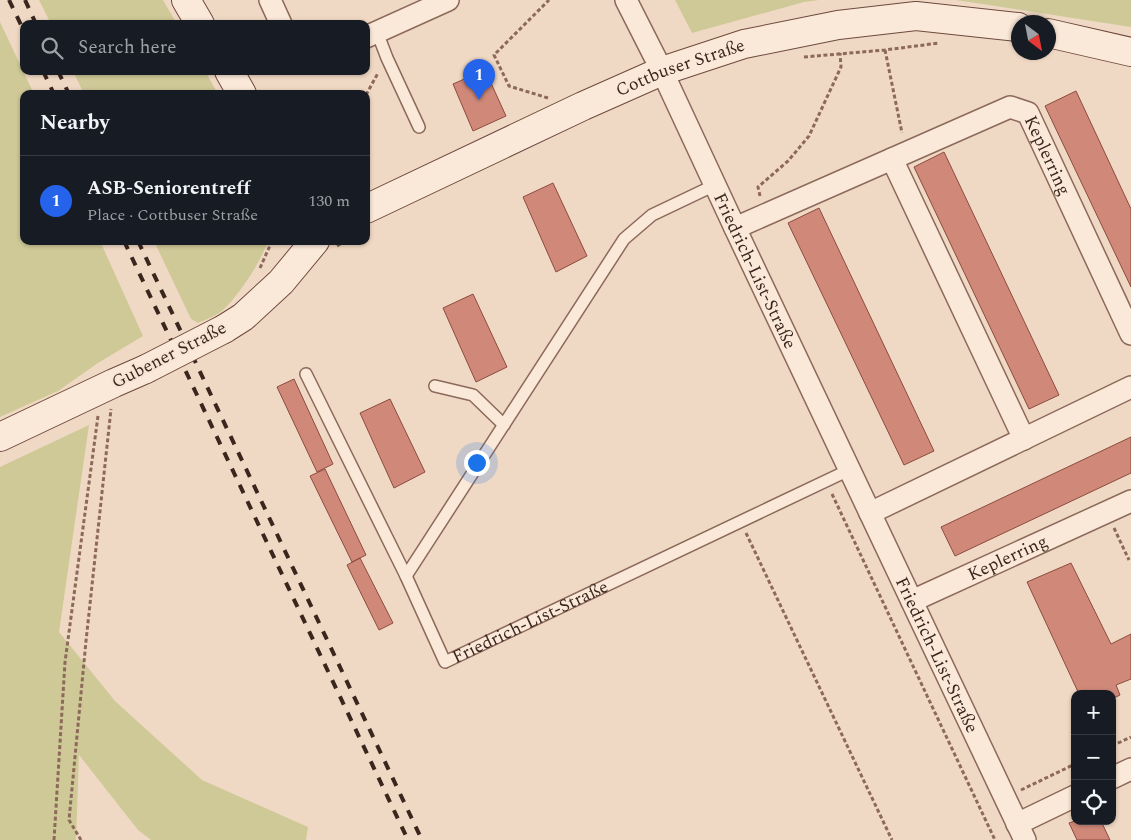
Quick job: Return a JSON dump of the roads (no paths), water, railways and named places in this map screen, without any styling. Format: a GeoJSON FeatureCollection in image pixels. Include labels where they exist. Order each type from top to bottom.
{"type":"FeatureCollection","features":[{"type":"Feature","properties":{"kind":"street"},"geometry":{"type":"LineString","coordinates":[[186,0],[198,20]]}},
{"type":"Feature","properties":{"kind":"street"},"geometry":{"type":"LineString","coordinates":[[270,0],[279,20]]}},
{"type":"Feature","properties":{"kind":"street"},"geometry":{"type":"LineString","coordinates":[[372,34],[448,0]]}},
{"type":"Feature","properties":{"kind":"street","name":"Friedrich-List-Straße"},"geometry":{"type":"LineString","coordinates":[[626,0],[662,71],[1021,832]]}},
{"type":"Feature","properties":{"kind":"street","name":"Cottbuser Straße"},"geometry":{"type":"LineString","coordinates":[[370,207],[574,110],[662,71],[744,44],[838,25],[916,16],[1011,26]]}},
{"type":"Feature","properties":{"kind":"street"},"geometry":{"type":"LineString","coordinates":[[1056,35],[1131,52]]}},
{"type":"Feature","properties":{"kind":"street"},"geometry":{"type":"LineString","coordinates":[[231,75],[240,90]]}},
{"type":"Feature","properties":{"kind":"street","name":"Keplerring"},"geometry":{"type":"LineString","coordinates":[[735,228],[1010,107],[1028,113],[1131,334]]}},
{"type":"Feature","properties":{"kind":"street"},"geometry":{"type":"LineString","coordinates":[[899,156],[1024,439]]}},
{"type":"Feature","properties":{"kind":"street","name":"Gubener Straße"},"geometry":{"type":"LineString","coordinates":[[0,437],[146,369],[224,329],[243,317],[281,282],[313,245]]}},
{"type":"Feature","properties":{"kind":"street"},"geometry":{"type":"LineString","coordinates":[[870,513],[1131,387]]}},
{"type":"Feature","properties":{"kind":"street","name":"Keplerring"},"geometry":{"type":"LineString","coordinates":[[912,601],[1131,501]]}},
{"type":"Feature","properties":{"kind":"street"},"geometry":{"type":"LineString","coordinates":[[1116,776],[1131,768]]}},
{"type":"Feature","properties":{"kind":"street"},"geometry":{"type":"LineString","coordinates":[[1021,832],[1071,799]]}},
{"type":"Feature","properties":{"kind":"lane"},"geometry":{"type":"LineString","coordinates":[[372,34],[387,58],[419,127]]}},
{"type":"Feature","properties":{"kind":"lane"},"geometry":{"type":"LineString","coordinates":[[406,576],[624,239],[652,215],[715,185]]}},
{"type":"Feature","properties":{"kind":"lane","name":"Friedrich-List-Straße"},"geometry":{"type":"LineString","coordinates":[[306,374],[406,576],[446,662],[849,470]]}},
{"type":"Feature","properties":{"kind":"lane"},"geometry":{"type":"LineString","coordinates":[[435,386],[473,395],[504,425]]}},
{"type":"Feature","properties":{"kind":"railway"},"geometry":{"type":"LineString","coordinates":[[9,0],[20,23]]}},
{"type":"Feature","properties":{"kind":"railway"},"geometry":{"type":"LineString","coordinates":[[25,0],[34,20]]}},
{"type":"Feature","properties":{"kind":"railway"},"geometry":{"type":"LineString","coordinates":[[45,75],[52,90]]}},
{"type":"Feature","properties":{"kind":"railway"},"geometry":{"type":"LineString","coordinates":[[60,75],[67,90]]}},
{"type":"Feature","properties":{"kind":"railway"},"geometry":{"type":"LineString","coordinates":[[126,245],[408,840]]}},
{"type":"Feature","properties":{"kind":"railway"},"geometry":{"type":"LineString","coordinates":[[140,245],[422,840]]}},
{"type":"Feature","properties":{"kind":"place","name":"ASB-Seniorentreff"},"geometry":{"type":"Point","coordinates":[479,100]}}]}
